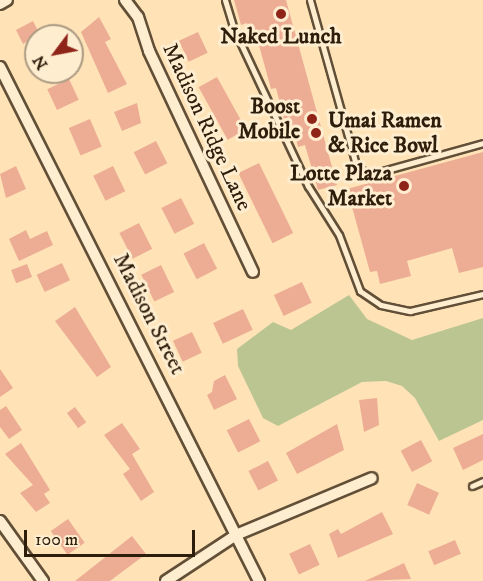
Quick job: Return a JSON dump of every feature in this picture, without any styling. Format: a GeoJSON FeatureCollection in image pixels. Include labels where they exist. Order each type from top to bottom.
{"type":"FeatureCollection","features":[{"type":"Feature","properties":{"kind":"street"},"geometry":{"type":"LineString","coordinates":[[0,4],[7,0]]}},
{"type":"Feature","properties":{"kind":"street","name":"Madison Ridge Lane"},"geometry":{"type":"LineString","coordinates":[[125,0],[138,16],[149,51],[253,272]]}},
{"type":"Feature","properties":{"kind":"street","name":"Madison Street"},"geometry":{"type":"LineString","coordinates":[[0,67],[259,581]]}},
{"type":"Feature","properties":{"kind":"street"},"geometry":{"type":"LineString","coordinates":[[166,581],[236,535],[372,478]]}},
{"type":"Feature","properties":{"kind":"street"},"geometry":{"type":"LineString","coordinates":[[0,521],[43,581]]}},
{"type":"Feature","properties":{"kind":"lane"},"geometry":{"type":"LineString","coordinates":[[225,0],[234,29],[308,186],[339,235],[360,291],[381,305],[410,311],[483,294]]}},
{"type":"Feature","properties":{"kind":"lane"},"geometry":{"type":"LineString","coordinates":[[310,0],[357,168],[372,174],[483,143]]}},
{"type":"Feature","properties":{"kind":"lane"},"geometry":{"type":"LineString","coordinates":[[472,486],[483,481]]}},
{"type":"Feature","properties":{"kind":"green space"},"geometry":{"type":"Polygon","coordinates":[[[349,295],[367,319],[412,340],[483,318],[483,420],[439,441],[415,398],[402,386],[386,381],[362,382],[278,426],[263,418],[238,366],[237,349],[273,322],[291,330],[349,295]]]}},
{"type":"Feature","properties":{"kind":"building"},"geometry":{"type":"Polygon","coordinates":[[[234,0],[286,0],[337,185],[318,190],[305,145],[298,147],[290,117],[284,119],[276,88],[271,89],[257,38],[251,40],[247,23],[241,25],[234,0]]]}},
{"type":"Feature","properties":{"kind":"building"},"geometry":{"type":"Polygon","coordinates":[[[99,17],[111,39],[105,42],[127,84],[108,93],[84,39],[84,30],[99,17]]]}},
{"type":"Feature","properties":{"kind":"building"},"geometry":{"type":"Polygon","coordinates":[[[24,26],[23,44],[16,30],[24,26]]]}},
{"type":"Feature","properties":{"kind":"building"},"geometry":{"type":"Polygon","coordinates":[[[198,32],[208,53],[189,62],[179,41],[198,32]]]}},
{"type":"Feature","properties":{"kind":"building"},"geometry":{"type":"Polygon","coordinates":[[[217,77],[246,129],[228,140],[199,87],[217,77]]]}},
{"type":"Feature","properties":{"kind":"building"},"geometry":{"type":"Polygon","coordinates":[[[58,84],[71,84],[79,100],[57,110],[47,89],[58,84]]]}},
{"type":"Feature","properties":{"kind":"building"},"geometry":{"type":"Polygon","coordinates":[[[137,103],[141,123],[122,131],[114,112],[137,103]]]}},
{"type":"Feature","properties":{"kind":"building"},"geometry":{"type":"Polygon","coordinates":[[[90,119],[102,147],[81,156],[69,128],[90,119]]]}},
{"type":"Feature","properties":{"kind":"building"},"geometry":{"type":"Polygon","coordinates":[[[156,141],[167,163],[145,175],[134,152],[156,141]]]}},
{"type":"Feature","properties":{"kind":"building"},"geometry":{"type":"Polygon","coordinates":[[[483,152],[483,267],[459,273],[452,248],[407,261],[411,276],[380,284],[377,271],[370,272],[347,189],[483,152]]]}},
{"type":"Feature","properties":{"kind":"building"},"geometry":{"type":"Polygon","coordinates":[[[259,163],[293,233],[273,243],[238,173],[259,163]]]}},
{"type":"Feature","properties":{"kind":"building"},"geometry":{"type":"Polygon","coordinates":[[[16,166],[26,189],[6,198],[0,174],[16,166]]]}},
{"type":"Feature","properties":{"kind":"building"},"geometry":{"type":"Polygon","coordinates":[[[113,166],[125,191],[106,201],[93,176],[113,166]]]}},
{"type":"Feature","properties":{"kind":"building"},"geometry":{"type":"Polygon","coordinates":[[[181,198],[194,224],[175,234],[161,208],[181,198]]]}},
{"type":"Feature","properties":{"kind":"building"},"geometry":{"type":"Polygon","coordinates":[[[139,223],[152,249],[133,259],[119,233],[139,223]]]}},
{"type":"Feature","properties":{"kind":"building"},"geometry":{"type":"Polygon","coordinates":[[[26,230],[30,239],[47,231],[53,245],[19,261],[9,239],[26,230]]]}},
{"type":"Feature","properties":{"kind":"building"},"geometry":{"type":"Polygon","coordinates":[[[204,243],[217,269],[197,279],[184,253],[204,243]]]}},
{"type":"Feature","properties":{"kind":"building"},"geometry":{"type":"Polygon","coordinates":[[[62,263],[70,280],[45,292],[37,275],[62,263]]]}},
{"type":"Feature","properties":{"kind":"building"},"geometry":{"type":"Polygon","coordinates":[[[27,264],[32,277],[16,283],[11,270],[27,264]]]}},
{"type":"Feature","properties":{"kind":"building"},"geometry":{"type":"Polygon","coordinates":[[[161,265],[174,292],[154,302],[141,275],[161,265]]]}},
{"type":"Feature","properties":{"kind":"building"},"geometry":{"type":"Polygon","coordinates":[[[302,282],[312,303],[284,316],[274,295],[302,282]]]}},
{"type":"Feature","properties":{"kind":"building"},"geometry":{"type":"Polygon","coordinates":[[[75,307],[111,367],[97,377],[55,321],[75,307]]]}},
{"type":"Feature","properties":{"kind":"building"},"geometry":{"type":"Polygon","coordinates":[[[243,309],[253,330],[223,344],[213,323],[243,309]]]}},
{"type":"Feature","properties":{"kind":"building"},"geometry":{"type":"Polygon","coordinates":[[[192,332],[202,353],[183,362],[173,341],[192,332]]]}},
{"type":"Feature","properties":{"kind":"building"},"geometry":{"type":"Polygon","coordinates":[[[0,369],[13,388],[0,397],[0,369]]]}},
{"type":"Feature","properties":{"kind":"building"},"geometry":{"type":"Polygon","coordinates":[[[225,375],[237,399],[214,410],[207,395],[212,392],[214,381],[225,375]]]}},
{"type":"Feature","properties":{"kind":"building"},"geometry":{"type":"Polygon","coordinates":[[[377,398],[379,425],[364,432],[359,400],[377,398]]]}},
{"type":"Feature","properties":{"kind":"building"},"geometry":{"type":"Polygon","coordinates":[[[6,406],[22,430],[9,439],[0,427],[0,410],[6,406]]]}},
{"type":"Feature","properties":{"kind":"building"},"geometry":{"type":"Polygon","coordinates":[[[75,407],[86,422],[78,428],[67,413],[75,407]]]}},
{"type":"Feature","properties":{"kind":"building"},"geometry":{"type":"Polygon","coordinates":[[[249,419],[260,441],[238,453],[227,430],[249,419]]]}},
{"type":"Feature","properties":{"kind":"building"},"geometry":{"type":"Polygon","coordinates":[[[122,423],[140,449],[132,454],[154,492],[141,501],[123,474],[130,469],[104,435],[122,423]]]}},
{"type":"Feature","properties":{"kind":"building"},"geometry":{"type":"Polygon","coordinates":[[[337,424],[344,450],[297,474],[286,453],[337,424]]]}},
{"type":"Feature","properties":{"kind":"building"},"geometry":{"type":"Polygon","coordinates":[[[483,434],[483,460],[463,470],[453,448],[483,434]]]}},
{"type":"Feature","properties":{"kind":"building"},"geometry":{"type":"Polygon","coordinates":[[[421,440],[432,461],[412,472],[401,451],[421,440]]]}},
{"type":"Feature","properties":{"kind":"building"},"geometry":{"type":"Polygon","coordinates":[[[21,443],[50,490],[44,494],[50,503],[36,512],[20,493],[33,485],[5,454],[21,443]]]}},
{"type":"Feature","properties":{"kind":"building"},"geometry":{"type":"Polygon","coordinates":[[[268,461],[278,481],[258,491],[248,471],[268,461]]]}},
{"type":"Feature","properties":{"kind":"building"},"geometry":{"type":"Polygon","coordinates":[[[417,483],[439,493],[429,515],[407,505],[417,483]]]}},
{"type":"Feature","properties":{"kind":"building"},"geometry":{"type":"Polygon","coordinates":[[[382,512],[393,534],[338,558],[329,534],[338,529],[341,534],[382,512]]]}},
{"type":"Feature","properties":{"kind":"building"},"geometry":{"type":"Polygon","coordinates":[[[68,519],[85,543],[67,555],[51,531],[68,519]]]}},
{"type":"Feature","properties":{"kind":"building"},"geometry":{"type":"Polygon","coordinates":[[[132,536],[146,554],[110,581],[75,581],[132,536]]]}},
{"type":"Feature","properties":{"kind":"building"},"geometry":{"type":"Polygon","coordinates":[[[455,540],[461,554],[434,565],[428,551],[455,540]]]}},
{"type":"Feature","properties":{"kind":"building"},"geometry":{"type":"Polygon","coordinates":[[[310,544],[320,565],[299,575],[289,554],[310,544]]]}},
{"type":"Feature","properties":{"kind":"building"},"geometry":{"type":"Polygon","coordinates":[[[404,563],[411,579],[365,581],[404,563]]]}},
{"type":"Feature","properties":{"kind":"place","name":"Naked Lunch"},"geometry":{"type":"Point","coordinates":[281,14]}},
{"type":"Feature","properties":{"kind":"place","name":"Boost Mobile"},"geometry":{"type":"Point","coordinates":[312,119]}},
{"type":"Feature","properties":{"kind":"place","name":"Umai Ramen & Rice Bowl"},"geometry":{"type":"Point","coordinates":[316,133]}},
{"type":"Feature","properties":{"kind":"place","name":"Lotte Plaza Market"},"geometry":{"type":"Point","coordinates":[404,186]}}]}
